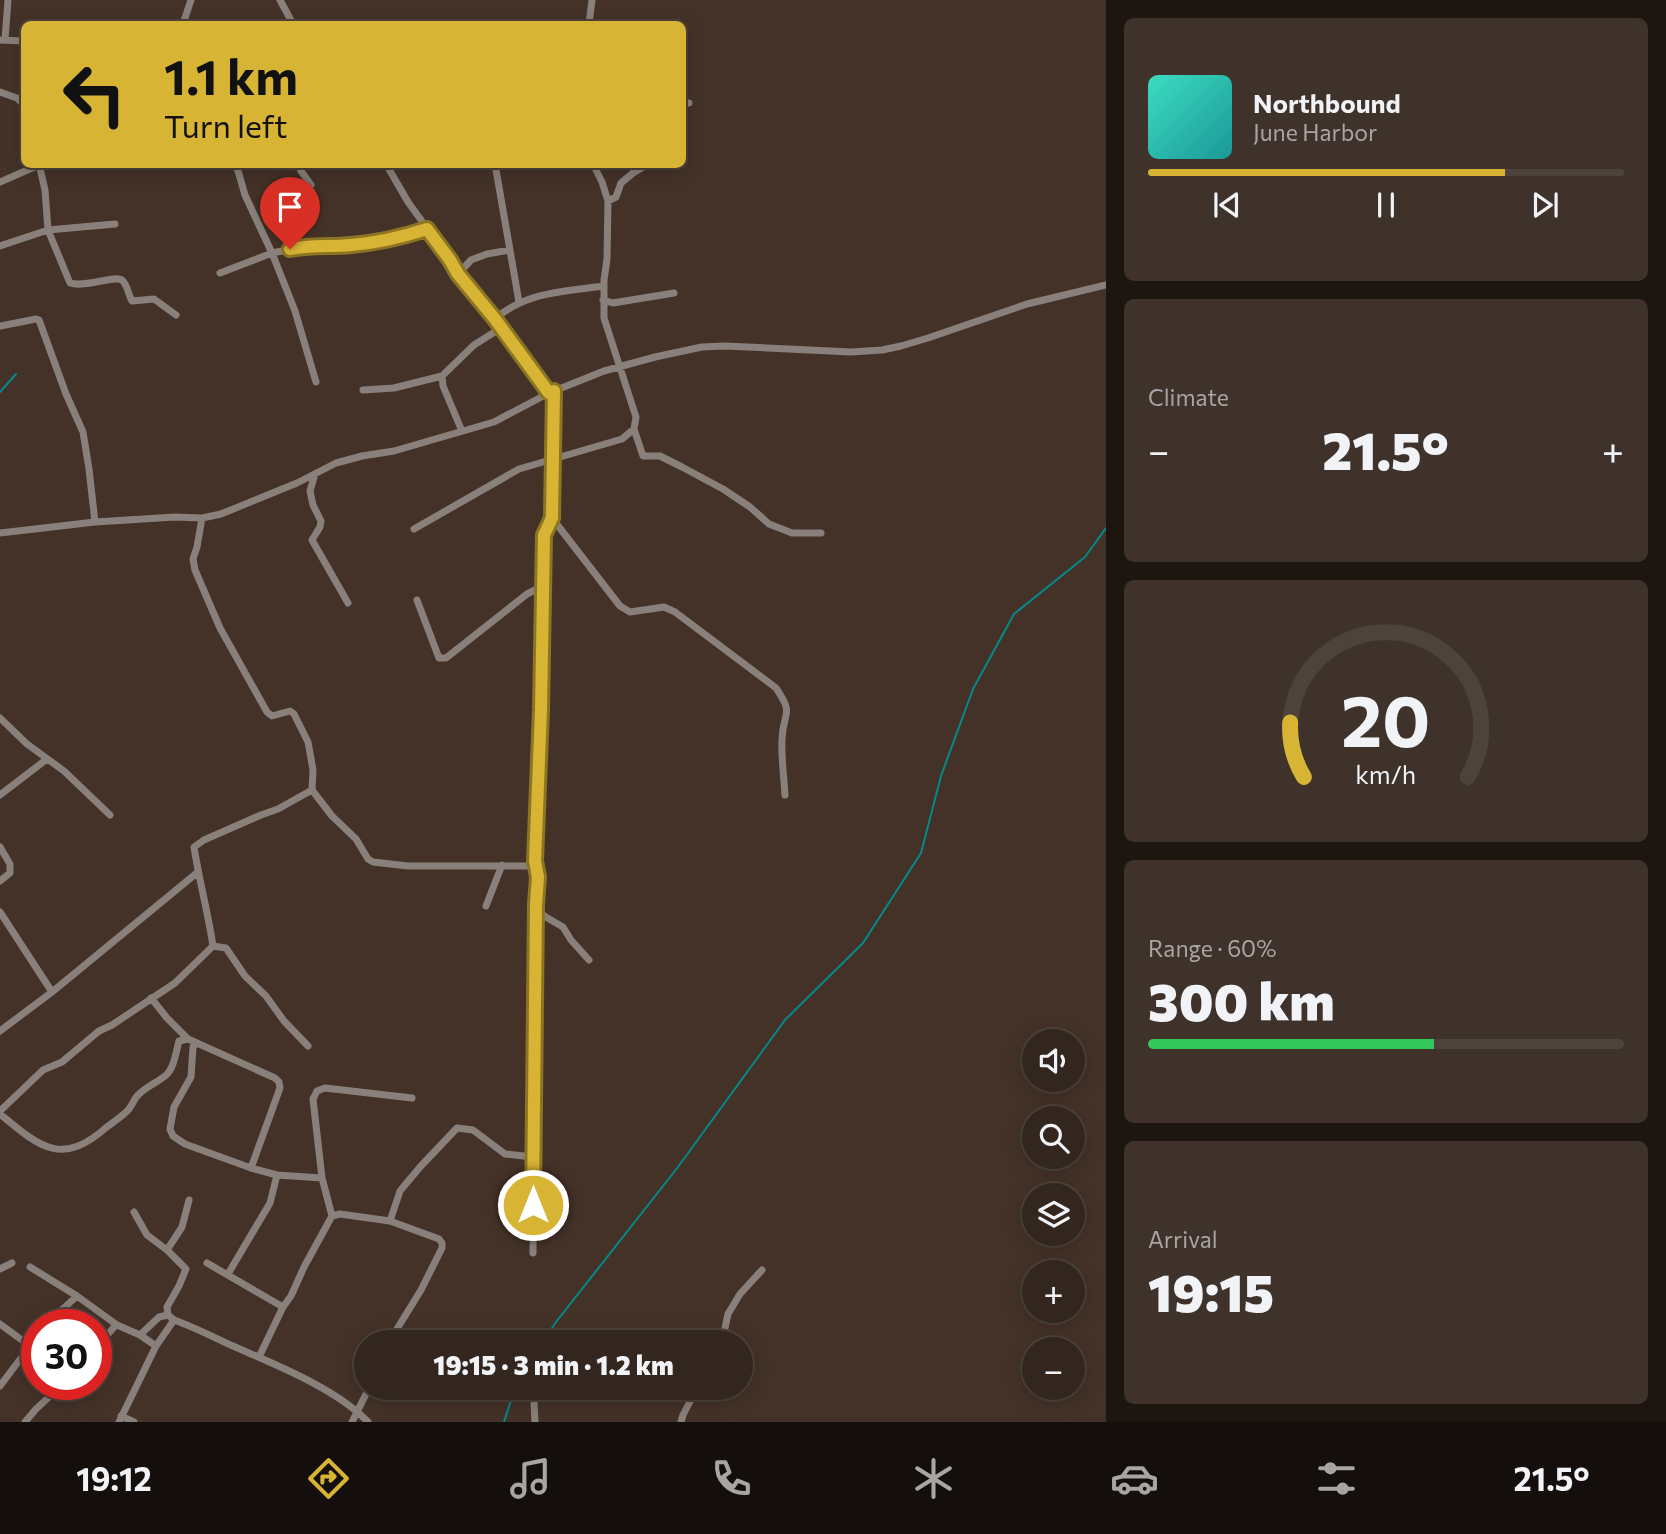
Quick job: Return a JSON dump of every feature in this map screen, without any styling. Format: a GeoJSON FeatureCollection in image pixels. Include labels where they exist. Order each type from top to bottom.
{"type":"FeatureCollection","features":[{"type":"Feature","properties":{"kind":"street"},"geometry":{"type":"LineString","coordinates":[[8,0],[3,40],[21,41]]}},
{"type":"Feature","properties":{"kind":"street"},"geometry":{"type":"LineString","coordinates":[[184,21],[191,0]]}},
{"type":"Feature","properties":{"kind":"street"},"geometry":{"type":"LineString","coordinates":[[280,0],[291,21]]}},
{"type":"Feature","properties":{"kind":"street"},"geometry":{"type":"LineString","coordinates":[[589,21],[592,0]]}},
{"type":"Feature","properties":{"kind":"street"},"geometry":{"type":"LineString","coordinates":[[0,92],[21,102]]}},
{"type":"Feature","properties":{"kind":"street"},"geometry":{"type":"LineString","coordinates":[[0,182],[32,168]]}},
{"type":"Feature","properties":{"kind":"street"},"geometry":{"type":"LineString","coordinates":[[40,168],[45,190],[48,230],[70,283],[83,286],[121,279],[132,301],[154,299],[176,315]]}},
{"type":"Feature","properties":{"kind":"street"},"geometry":{"type":"LineString","coordinates":[[237,168],[245,195],[295,311],[316,382]]}},
{"type":"Feature","properties":{"kind":"street"},"geometry":{"type":"LineString","coordinates":[[300,168],[311,185]]}},
{"type":"Feature","properties":{"kind":"street"},"geometry":{"type":"LineString","coordinates":[[388,168],[408,202],[458,274],[552,392],[552,518],[544,535],[535,861],[538,877],[533,1253]]}},
{"type":"Feature","properties":{"kind":"street"},"geometry":{"type":"LineString","coordinates":[[496,168],[519,302]]}},
{"type":"Feature","properties":{"kind":"street"},"geometry":{"type":"LineString","coordinates":[[595,168],[608,201],[604,317],[636,417],[634,429],[643,456],[660,456],[723,489],[769,524],[792,533],[821,533]]}},
{"type":"Feature","properties":{"kind":"street"},"geometry":{"type":"LineString","coordinates":[[608,201],[616,197],[620,186],[630,175],[641,168]]}},
{"type":"Feature","properties":{"kind":"street"},"geometry":{"type":"LineString","coordinates":[[0,246],[48,230],[115,224]]}},
{"type":"Feature","properties":{"kind":"street"},"geometry":{"type":"LineString","coordinates":[[220,273],[272,253],[308,246],[349,245],[396,239],[427,229]]}},
{"type":"Feature","properties":{"kind":"street"},"geometry":{"type":"LineString","coordinates":[[458,274],[471,260],[510,250]]}},
{"type":"Feature","properties":{"kind":"street"},"geometry":{"type":"LineString","coordinates":[[0,533],[95,522],[202,518],[221,514],[297,483],[335,463],[394,451],[494,422],[552,392],[604,371],[682,350],[748,346],[851,352],[883,349],[928,338],[1027,304],[1106,285]]}},
{"type":"Feature","properties":{"kind":"street"},"geometry":{"type":"LineString","coordinates":[[495,319],[519,302],[542,295],[604,286]]}},
{"type":"Feature","properties":{"kind":"street"},"geometry":{"type":"LineString","coordinates":[[603,300],[613,303],[674,293]]}},
{"type":"Feature","properties":{"kind":"street"},"geometry":{"type":"LineString","coordinates":[[0,326],[39,320],[83,432],[95,522]]}},
{"type":"Feature","properties":{"kind":"street"},"geometry":{"type":"LineString","coordinates":[[363,390],[394,388],[442,376],[474,345],[501,328]]}},
{"type":"Feature","properties":{"kind":"street"},"geometry":{"type":"LineString","coordinates":[[442,376],[443,386],[462,431]]}},
{"type":"Feature","properties":{"kind":"street"},"geometry":{"type":"LineString","coordinates":[[414,529],[519,469],[622,439],[634,429]]}},
{"type":"Feature","properties":{"kind":"street"},"geometry":{"type":"LineString","coordinates":[[88,473],[95,522]]}},
{"type":"Feature","properties":{"kind":"street"},"geometry":{"type":"LineString","coordinates":[[315,474],[310,491],[321,522],[312,540],[348,603]]}},
{"type":"Feature","properties":{"kind":"street"},"geometry":{"type":"LineString","coordinates":[[202,518],[198,547],[193,559],[195,570],[220,628],[267,712],[272,716],[286,711],[294,714],[309,742],[313,770],[312,790],[332,816],[356,839],[368,859],[408,866],[528,866],[535,861]]}},
{"type":"Feature","properties":{"kind":"street"},"geometry":{"type":"LineString","coordinates":[[552,518],[620,607],[629,612],[664,607],[675,612],[776,688],[786,703],[788,714],[782,738],[785,795]]}},
{"type":"Feature","properties":{"kind":"street"},"geometry":{"type":"LineString","coordinates":[[417,600],[439,658],[446,658],[527,593],[543,586]]}},
{"type":"Feature","properties":{"kind":"street"},"geometry":{"type":"LineString","coordinates":[[0,718],[27,744],[64,771],[110,815]]}},
{"type":"Feature","properties":{"kind":"street"},"geometry":{"type":"LineString","coordinates":[[0,795],[47,759]]}},
{"type":"Feature","properties":{"kind":"street"},"geometry":{"type":"LineString","coordinates":[[213,946],[194,846],[278,809],[312,790]]}},
{"type":"Feature","properties":{"kind":"street"},"geometry":{"type":"LineString","coordinates":[[0,847],[10,864],[10,873],[0,881]]}},
{"type":"Feature","properties":{"kind":"street"},"geometry":{"type":"LineString","coordinates":[[486,906],[502,865]]}},
{"type":"Feature","properties":{"kind":"street"},"geometry":{"type":"LineString","coordinates":[[0,1031],[52,992],[198,872]]}},
{"type":"Feature","properties":{"kind":"street"},"geometry":{"type":"LineString","coordinates":[[536,904],[544,916],[563,927],[589,960]]}},
{"type":"Feature","properties":{"kind":"street"},"geometry":{"type":"LineString","coordinates":[[0,912],[52,992]]}},
{"type":"Feature","properties":{"kind":"street"},"geometry":{"type":"LineString","coordinates":[[188,1039],[179,1041],[168,1075],[146,1088],[135,1098],[129,1109],[97,1136],[71,1149],[54,1150],[27,1137],[0,1112],[43,1070],[62,1062],[99,1031],[175,983],[213,946]]}},
{"type":"Feature","properties":{"kind":"street"},"geometry":{"type":"LineString","coordinates":[[213,946],[226,948],[245,976],[308,1046]]}},
{"type":"Feature","properties":{"kind":"street"},"geometry":{"type":"LineString","coordinates":[[151,998],[188,1039],[279,1082],[280,1088],[251,1168]]}},
{"type":"Feature","properties":{"kind":"street"},"geometry":{"type":"LineString","coordinates":[[197,1043],[193,1047],[191,1077],[174,1107],[170,1129],[173,1136],[185,1144],[251,1168],[277,1175],[323,1178]]}},
{"type":"Feature","properties":{"kind":"street"},"geometry":{"type":"LineString","coordinates":[[259,1357],[332,1216],[323,1178],[313,1099],[317,1091],[325,1088],[412,1098]]}},
{"type":"Feature","properties":{"kind":"street"},"geometry":{"type":"LineString","coordinates":[[390,1221],[400,1191],[457,1128],[472,1130],[505,1154],[533,1157]]}},
{"type":"Feature","properties":{"kind":"street"},"geometry":{"type":"LineString","coordinates":[[228,1274],[270,1203],[277,1175]]}},
{"type":"Feature","properties":{"kind":"street"},"geometry":{"type":"LineString","coordinates":[[167,1250],[182,1227],[189,1200]]}},
{"type":"Feature","properties":{"kind":"street"},"geometry":{"type":"LineString","coordinates":[[134,1212],[147,1235],[186,1269],[167,1307],[171,1317],[120,1419],[134,1422]]}},
{"type":"Feature","properties":{"kind":"street"},"geometry":{"type":"LineString","coordinates":[[332,1216],[340,1214],[390,1221],[439,1239],[442,1243],[421,1290],[395,1330]]}},
{"type":"Feature","properties":{"kind":"street"},"geometry":{"type":"LineString","coordinates":[[207,1262],[284,1307]]}},
{"type":"Feature","properties":{"kind":"street"},"geometry":{"type":"LineString","coordinates":[[0,1269],[12,1263]]}},
{"type":"Feature","properties":{"kind":"street"},"geometry":{"type":"LineString","coordinates":[[30,1267],[117,1325],[156,1346]]}},
{"type":"Feature","properties":{"kind":"street"},"geometry":{"type":"LineString","coordinates":[[725,1330],[728,1314],[740,1294],[762,1270]]}},
{"type":"Feature","properties":{"kind":"street"},"geometry":{"type":"LineString","coordinates":[[64,1309],[77,1296]]}},
{"type":"Feature","properties":{"kind":"street"},"geometry":{"type":"LineString","coordinates":[[140,1335],[159,1317],[171,1317],[335,1395],[357,1410],[368,1422]]}},
{"type":"Feature","properties":{"kind":"street"},"geometry":{"type":"LineString","coordinates":[[0,1324],[21,1339]]}},
{"type":"Feature","properties":{"kind":"street"},"geometry":{"type":"LineString","coordinates":[[112,1328],[117,1325]]}},
{"type":"Feature","properties":{"kind":"street"},"geometry":{"type":"LineString","coordinates":[[0,1386],[21,1363]]}},
{"type":"Feature","properties":{"kind":"street"},"geometry":{"type":"LineString","coordinates":[[25,1422],[46,1400]]}},
{"type":"Feature","properties":{"kind":"street"},"geometry":{"type":"LineString","coordinates":[[352,1422],[362,1400]]}},
{"type":"Feature","properties":{"kind":"street"},"geometry":{"type":"LineString","coordinates":[[533,1400],[535,1422]]}},
{"type":"Feature","properties":{"kind":"street"},"geometry":{"type":"LineString","coordinates":[[681,1422],[691,1400]]}},
{"type":"Feature","properties":{"kind":"waterway"},"geometry":{"type":"LineString","coordinates":[[0,392],[16,374]]}},
{"type":"Feature","properties":{"kind":"waterway"},"geometry":{"type":"LineString","coordinates":[[551,1330],[678,1167],[785,1020],[863,943],[921,853],[941,776],[973,689],[1014,614],[1085,557],[1106,528]]}},
{"type":"Feature","properties":{"kind":"waterway"},"geometry":{"type":"LineString","coordinates":[[504,1422],[511,1400]]}},
{"type":"Feature","properties":{"kind":"route"},"geometry":{"type":"LineString","coordinates":[[290,249],[396,239],[427,229],[549,393],[554,391],[552,518],[544,535],[535,861],[538,877],[533,1205]]}}]}
